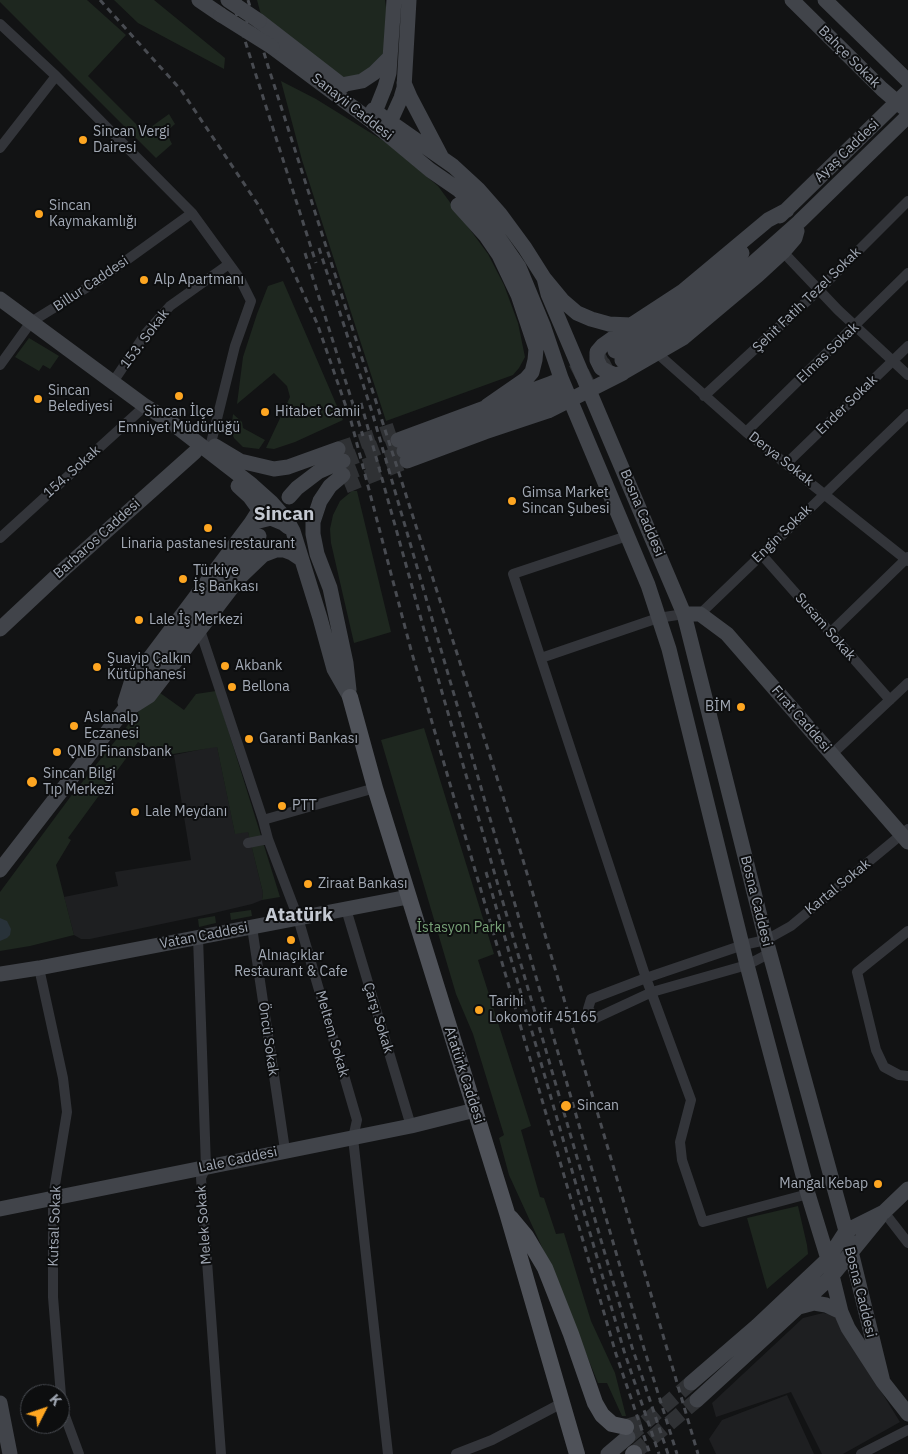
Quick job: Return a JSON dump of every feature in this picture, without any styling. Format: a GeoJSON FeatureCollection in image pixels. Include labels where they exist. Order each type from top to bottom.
{"type":"FeatureCollection","features":[{"type":"Feature","properties":{"kind":"main road","name":"Sanayii Caddesi"},"geometry":{"type":"LineString","coordinates":[[200,0],[388,127],[430,170]]}},
{"type":"Feature","properties":{"kind":"main road"},"geometry":{"type":"LineString","coordinates":[[228,0],[259,20],[341,85],[373,116],[389,73],[394,0]]}},
{"type":"Feature","properties":{"kind":"main road"},"geometry":{"type":"LineString","coordinates":[[409,0],[402,98],[388,127],[453,166],[478,189],[500,214],[563,302],[591,319],[610,324],[631,325]]}},
{"type":"Feature","properties":{"kind":"main road","name":"Bahçe Sokak"},"geometry":{"type":"LineString","coordinates":[[792,0],[882,89],[905,101]]}},
{"type":"Feature","properties":{"kind":"main road","name":"Bahçe Sokak"},"geometry":{"type":"LineString","coordinates":[[825,0],[908,81]]}},
{"type":"Feature","properties":{"kind":"main road"},"geometry":{"type":"LineString","coordinates":[[341,85],[362,81],[374,73],[390,57]]}},
{"type":"Feature","properties":{"kind":"main road"},"geometry":{"type":"LineString","coordinates":[[404,83],[444,160]]}},
{"type":"Feature","properties":{"kind":"main road","name":"Ayaş Caddesi"},"geometry":{"type":"LineString","coordinates":[[787,210],[905,101]]}},
{"type":"Feature","properties":{"kind":"main road","name":"Ayaş Caddesi"},"geometry":{"type":"LineString","coordinates":[[616,357],[660,336],[718,294],[799,222],[908,116]]}},
{"type":"Feature","properties":{"kind":"main road"},"geometry":{"type":"LineString","coordinates":[[430,170],[486,236],[499,255],[518,295],[533,338],[535,360],[532,372],[526,380],[487,406]]}},
{"type":"Feature","properties":{"kind":"main road","name":"Bosna Caddesi"},"geometry":{"type":"LineString","coordinates":[[430,170],[459,190],[490,225],[519,267],[558,368],[560,392],[584,432],[648,585],[671,658],[747,966],[808,1194],[828,1259],[840,1312],[882,1382],[908,1414]]}},
{"type":"Feature","properties":{"kind":"main road"},"geometry":{"type":"LineString","coordinates":[[616,357],[631,325],[683,291],[768,220],[787,210]]}},
{"type":"Feature","properties":{"kind":"main road"},"geometry":{"type":"LineString","coordinates":[[401,446],[412,423],[466,414],[487,406],[560,392],[589,390],[616,357],[689,302],[787,210]]}},
{"type":"Feature","properties":{"kind":"main road"},"geometry":{"type":"LineString","coordinates":[[516,387],[577,360],[658,354],[683,338],[783,252],[795,238],[799,222]]}},
{"type":"Feature","properties":{"kind":"main road","name":"Bosna Caddesi"},"geometry":{"type":"LineString","coordinates":[[544,278],[548,294],[684,614],[768,946],[846,1231],[882,1382]]}},
{"type":"Feature","properties":{"kind":"main road"},"geometry":{"type":"LineString","coordinates":[[0,300],[176,427],[264,496],[286,520],[293,531],[334,669],[350,697]]}},
{"type":"Feature","properties":{"kind":"main road"},"geometry":{"type":"LineString","coordinates":[[548,412],[560,392]]}},
{"type":"Feature","properties":{"kind":"main road"},"geometry":{"type":"LineString","coordinates":[[401,446],[560,392]]}},
{"type":"Feature","properties":{"kind":"main road"},"geometry":{"type":"LineString","coordinates":[[145,406],[154,420],[227,476],[256,503],[258,512],[255,529]]}},
{"type":"Feature","properties":{"kind":"main road"},"geometry":{"type":"LineString","coordinates":[[401,446],[485,432],[548,412],[560,414],[584,432]]}},
{"type":"Feature","properties":{"kind":"main road"},"geometry":{"type":"LineString","coordinates":[[176,427],[240,461],[274,469],[288,467],[342,468]]}},
{"type":"Feature","properties":{"kind":"main road","name":"Barbaros Caddesi"},"geometry":{"type":"LineString","coordinates":[[0,629],[195,452]]}},
{"type":"Feature","properties":{"kind":"main road"},"geometry":{"type":"LineString","coordinates":[[289,496],[318,472],[342,468]]}},
{"type":"Feature","properties":{"kind":"main road"},"geometry":{"type":"LineString","coordinates":[[342,468],[320,501],[313,522],[313,534],[317,554],[330,588],[346,663],[350,697]]}},
{"type":"Feature","properties":{"kind":"main road"},"geometry":{"type":"LineString","coordinates":[[0,870],[122,712],[131,683],[255,529],[270,518],[283,523],[293,531]]}},
{"type":"Feature","properties":{"kind":"main road"},"geometry":{"type":"LineString","coordinates":[[122,712],[149,696],[240,577],[263,555],[276,550],[284,550],[301,559]]}},
{"type":"Feature","properties":{"kind":"main road"},"geometry":{"type":"LineString","coordinates":[[684,614],[700,614]]}},
{"type":"Feature","properties":{"kind":"main road","name":"Fırat Caddesi"},"geometry":{"type":"LineString","coordinates":[[700,614],[727,634],[831,755],[906,835]]}},
{"type":"Feature","properties":{"kind":"main road","name":"Atatürk Caddesi"},"geometry":{"type":"LineString","coordinates":[[350,697],[408,897],[507,1212],[575,1452]]}},
{"type":"Feature","properties":{"kind":"main road","name":"Vatan Caddesi"},"geometry":{"type":"LineString","coordinates":[[2,972],[39,968],[408,897]]}},
{"type":"Feature","properties":{"kind":"main road","name":"Lale Caddesi"},"geometry":{"type":"LineString","coordinates":[[0,1209],[411,1126],[475,1110]]}},
{"type":"Feature","properties":{"kind":"main road"},"geometry":{"type":"LineString","coordinates":[[697,1400],[831,1277],[884,1212],[908,1189]]}},
{"type":"Feature","properties":{"kind":"main road"},"geometry":{"type":"LineString","coordinates":[[507,1212],[526,1236],[545,1268],[595,1403],[602,1415],[612,1424],[627,1432],[608,1454]]}},
{"type":"Feature","properties":{"kind":"main road"},"geometry":{"type":"LineString","coordinates":[[691,1383],[757,1326],[828,1259],[846,1231],[884,1212]]}},
{"type":"Feature","properties":{"kind":"main road"},"geometry":{"type":"LineString","coordinates":[[799,1306],[814,1303],[826,1305],[840,1312]]}},
{"type":"Feature","properties":{"kind":"main road"},"geometry":{"type":"LineString","coordinates":[[0,1403],[10,1454]]}},
{"type":"Feature","properties":{"kind":"street"},"geometry":{"type":"LineString","coordinates":[[0,24],[56,76],[192,213],[240,279],[251,301],[235,346],[211,444]]}},
{"type":"Feature","properties":{"kind":"street"},"geometry":{"type":"LineString","coordinates":[[0,148],[56,76]]}},
{"type":"Feature","properties":{"kind":"street","name":"Şehit Fatih Tezel Sokak"},"geometry":{"type":"LineString","coordinates":[[704,396],[820,289],[908,201]]}},
{"type":"Feature","properties":{"kind":"street","name":"Billur Caddesi"},"geometry":{"type":"LineString","coordinates":[[0,365],[31,322],[99,280],[192,213]]}},
{"type":"Feature","properties":{"kind":"street"},"geometry":{"type":"LineString","coordinates":[[783,252],[856,326],[908,375]]}},
{"type":"Feature","properties":{"kind":"street","name":"153. Sokak"},"geometry":{"type":"LineString","coordinates":[[113,382],[146,333],[170,306],[229,264]]}},
{"type":"Feature","properties":{"kind":"street","name":"Elmas Sokak"},"geometry":{"type":"LineString","coordinates":[[746,432],[908,273]]}},
{"type":"Feature","properties":{"kind":"street","name":"Ender Sokak"},"geometry":{"type":"LineString","coordinates":[[786,464],[908,346]]}},
{"type":"Feature","properties":{"kind":"street","name":"Derya Sokak"},"geometry":{"type":"LineString","coordinates":[[658,354],[746,432],[907,559]]}},
{"type":"Feature","properties":{"kind":"street","name":"154. Sokak"},"geometry":{"type":"LineString","coordinates":[[0,538],[145,406]]}},
{"type":"Feature","properties":{"kind":"street","name":"Engin Sokak"},"geometry":{"type":"LineString","coordinates":[[700,614],[908,414]]}},
{"type":"Feature","properties":{"kind":"street"},"geometry":{"type":"LineString","coordinates":[[626,536],[513,574],[646,978],[691,1100],[680,1142],[682,1160],[703,1222],[808,1194]]}},
{"type":"Feature","properties":{"kind":"street","name":"Susam Sokak"},"geometry":{"type":"LineString","coordinates":[[761,554],[890,700]]}},
{"type":"Feature","properties":{"kind":"street"},"geometry":{"type":"LineString","coordinates":[[830,633],[907,559]]}},
{"type":"Feature","properties":{"kind":"street"},"geometry":{"type":"LineString","coordinates":[[541,658],[658,618],[684,614]]}},
{"type":"Feature","properties":{"kind":"street","name":"Meltem Sokak"},"geometry":{"type":"LineString","coordinates":[[200,630],[268,839],[298,918],[357,1120],[353,1138],[388,1454]]}},
{"type":"Feature","properties":{"kind":"street"},"geometry":{"type":"LineString","coordinates":[[831,755],[908,683]]}},
{"type":"Feature","properties":{"kind":"street"},"geometry":{"type":"LineString","coordinates":[[263,820],[375,788]]}},
{"type":"Feature","properties":{"kind":"street","name":"Kartal Sokak"},"geometry":{"type":"LineString","coordinates":[[768,946],[906,835]]}},
{"type":"Feature","properties":{"kind":"street"},"geometry":{"type":"LineString","coordinates":[[248,843],[268,839]]}},
{"type":"Feature","properties":{"kind":"street","name":"Çarşı Sokak"},"geometry":{"type":"LineString","coordinates":[[346,909],[411,1126]]}},
{"type":"Feature","properties":{"kind":"street","name":"Öncü Sokak"},"geometry":{"type":"LineString","coordinates":[[252,927],[285,1150]]}},
{"type":"Feature","properties":{"kind":"street"},"geometry":{"type":"LineString","coordinates":[[908,931],[857,972],[876,1050],[884,1067],[899,1075],[908,1076]]}},
{"type":"Feature","properties":{"kind":"street","name":"Melek Sokak"},"geometry":{"type":"LineString","coordinates":[[198,937],[206,1167],[201,1178],[221,1454]]}},
{"type":"Feature","properties":{"kind":"street"},"geometry":{"type":"LineString","coordinates":[[743,946],[768,946],[747,966],[652,992],[596,1018],[588,1009],[591,999],[646,978],[743,946]]}},
{"type":"Feature","properties":{"kind":"street","name":"Kutsal Sokak"},"geometry":{"type":"LineString","coordinates":[[39,968],[63,1078],[67,1112],[53,1197],[53,1297],[62,1408],[79,1454]]}},
{"type":"Feature","properties":{"kind":"street"},"geometry":{"type":"LineString","coordinates":[[884,1212],[908,1244]]}},
{"type":"Feature","properties":{"kind":"street"},"geometry":{"type":"LineString","coordinates":[[456,1454],[492,1440],[562,1403]]}},
{"type":"Feature","properties":{"kind":"street"},"geometry":{"type":"LineString","coordinates":[[861,1454],[908,1430]]}},
{"type":"Feature","properties":{"kind":"shaded area"},"geometry":{"type":"Polygon","coordinates":[[[217,746],[235,833],[248,831],[263,893],[262,900],[214,913],[90,939],[81,939],[74,935],[64,897],[118,886],[115,872],[191,860],[174,755],[217,746]]]}},
{"type":"Feature","properties":{"kind":"shaded area"},"geometry":{"type":"Polygon","coordinates":[[[0,918],[7,921],[11,929],[10,935],[0,941],[0,918]]]}},
{"type":"Feature","properties":{"kind":"shaded area"},"geometry":{"type":"Polygon","coordinates":[[[823,1313],[834,1315],[900,1422],[843,1454],[822,1454],[791,1392],[716,1417],[712,1403],[803,1318],[823,1313]]]}},
{"type":"Feature","properties":{"kind":"shaded area"},"geometry":{"type":"Polygon","coordinates":[[[787,1395],[814,1454],[716,1454],[709,1439],[722,1420],[787,1395]]]}},
{"type":"Feature","properties":{"kind":"green space"},"geometry":{"type":"Polygon","coordinates":[[[0,0],[87,0],[126,35],[88,76],[144,132],[169,114],[175,124],[166,132],[172,144],[156,158],[0,0]]]}},
{"type":"Feature","properties":{"kind":"green space"},"geometry":{"type":"Polygon","coordinates":[[[114,0],[154,0],[225,58],[224,69],[138,23],[114,0]]]}},
{"type":"Feature","properties":{"kind":"green space"},"geometry":{"type":"Polygon","coordinates":[[[257,0],[385,0],[389,29],[383,55],[371,72],[348,83],[264,26],[257,0]]]}},
{"type":"Feature","properties":{"kind":"green space"},"geometry":{"type":"Polygon","coordinates":[[[281,81],[316,99],[387,143],[438,186],[488,254],[504,285],[518,323],[525,357],[513,375],[386,421],[302,160],[281,81]]]}},
{"type":"Feature","properties":{"kind":"green space"},"geometry":{"type":"Polygon","coordinates":[[[283,281],[343,420],[295,442],[274,449],[266,448],[290,397],[287,386],[274,373],[237,404],[243,357],[257,314],[268,286],[283,281]]]}},
{"type":"Feature","properties":{"kind":"green space"},"geometry":{"type":"Polygon","coordinates":[[[29,338],[59,356],[50,369],[43,365],[39,371],[15,357],[29,338]]]}},
{"type":"Feature","properties":{"kind":"green space"},"geometry":{"type":"Polygon","coordinates":[[[233,414],[242,422],[243,428],[265,440],[259,449],[243,447],[234,438],[231,431],[233,414]]]}},
{"type":"Feature","properties":{"kind":"green space"},"geometry":{"type":"Polygon","coordinates":[[[352,491],[357,491],[391,632],[354,643],[331,543],[330,529],[333,515],[340,501],[352,491]]]}},
{"type":"Feature","properties":{"kind":"green space"},"geometry":{"type":"Polygon","coordinates":[[[156,690],[184,710],[196,694],[216,691],[280,897],[262,900],[263,893],[248,832],[235,834],[217,747],[167,755],[164,759],[138,742],[68,838],[71,840],[56,865],[74,935],[0,951],[0,892],[71,796],[156,690]]]}},
{"type":"Feature","properties":{"kind":"green space","name":"İstasyon Parkı"},"geometry":{"type":"Polygon","coordinates":[[[424,728],[494,954],[478,960],[531,1126],[521,1130],[540,1197],[544,1198],[556,1234],[564,1233],[591,1321],[615,1373],[626,1416],[622,1416],[607,1383],[598,1383],[547,1258],[509,1175],[499,1138],[504,1135],[473,1034],[456,994],[381,740],[424,728]]]}},
{"type":"Feature","properties":{"kind":"green space"},"geometry":{"type":"Polygon","coordinates":[[[251,910],[252,916],[231,920],[230,913],[251,910]]]}},
{"type":"Feature","properties":{"kind":"green space"},"geometry":{"type":"Polygon","coordinates":[[[215,916],[216,923],[199,927],[198,919],[215,916]]]}},
{"type":"Feature","properties":{"kind":"green space"},"geometry":{"type":"Polygon","coordinates":[[[798,1206],[808,1254],[767,1289],[747,1218],[798,1206]]]}},
{"type":"Feature","properties":{"kind":"tunnel"},"geometry":{"type":"LineString","coordinates":[[552,383],[615,351]]}},
{"type":"Feature","properties":{"kind":"tunnel"},"geometry":{"type":"LineString","coordinates":[[558,393],[622,360]]}},
{"type":"Feature","properties":{"kind":"tunnel"},"geometry":{"type":"LineString","coordinates":[[338,449],[395,430]]}},
{"type":"Feature","properties":{"kind":"tunnel"},"geometry":{"type":"LineString","coordinates":[[343,461],[398,440]]}},
{"type":"Feature","properties":{"kind":"tunnel"},"geometry":{"type":"LineString","coordinates":[[343,475],[404,451]]}},
{"type":"Feature","properties":{"kind":"tunnel"},"geometry":{"type":"LineString","coordinates":[[345,486],[407,461]]}},
{"type":"Feature","properties":{"kind":"tunnel"},"geometry":{"type":"LineString","coordinates":[[628,1437],[691,1383]]}},
{"type":"Feature","properties":{"kind":"tunnel"},"geometry":{"type":"LineString","coordinates":[[634,1453],[697,1400]]}},
{"type":"Feature","properties":{"kind":"tunnel"},"geometry":{"type":"LineString","coordinates":[[626,1427],[647,1421]]}},
{"type":"Feature","properties":{"kind":"railway"},"geometry":{"type":"LineString","coordinates":[[100,0],[181,90],[257,203],[288,260],[317,323],[351,421],[411,650],[616,1354],[650,1454]]}},
{"type":"Feature","properties":{"kind":"railway"},"geometry":{"type":"LineString","coordinates":[[232,0],[316,263]]}},
{"type":"Feature","properties":{"kind":"railway"},"geometry":{"type":"LineString","coordinates":[[240,0],[247,24]]}},
{"type":"Feature","properties":{"kind":"railway"},"geometry":{"type":"LineString","coordinates":[[248,0],[518,843],[698,1454]]}},
{"type":"Feature","properties":{"kind":"railway"},"geometry":{"type":"LineString","coordinates":[[319,248],[372,412],[642,1342],[677,1454]]}},
{"type":"Feature","properties":{"kind":"railway"},"geometry":{"type":"LineString","coordinates":[[305,253],[363,436]]}},
{"type":"Feature","properties":{"kind":"railway"},"geometry":{"type":"LineString","coordinates":[[361,403],[428,644],[632,1347],[668,1454]]}},
{"type":"Feature","properties":{"kind":"railway"},"geometry":{"type":"LineString","coordinates":[[486,872],[624,1351],[659,1454]]}},
{"type":"Feature","properties":{"kind":"place","name":"Sincan Vergi Dairesi"},"geometry":{"type":"Point","coordinates":[83,140]}},
{"type":"Feature","properties":{"kind":"place","name":"Sincan Kaymakamlığı"},"geometry":{"type":"Point","coordinates":[39,214]}},
{"type":"Feature","properties":{"kind":"place","name":"Alp Apartmanı"},"geometry":{"type":"Point","coordinates":[144,280]}},
{"type":"Feature","properties":{"kind":"place","name":"Sincan İlçe Emniyet Müdürlüğü"},"geometry":{"type":"Point","coordinates":[179,396]}},
{"type":"Feature","properties":{"kind":"place","name":"Sincan Belediyesi"},"geometry":{"type":"Point","coordinates":[38,399]}},
{"type":"Feature","properties":{"kind":"place","name":"Hitabet Camii"},"geometry":{"type":"Point","coordinates":[265,412]}},
{"type":"Feature","properties":{"kind":"place","name":"Gimsa Market Sincan Şubesi"},"geometry":{"type":"Point","coordinates":[512,501]}},
{"type":"Feature","properties":{"kind":"place","name":"Linaria pastanesi restaurant"},"geometry":{"type":"Point","coordinates":[208,528]}},
{"type":"Feature","properties":{"kind":"place","name":"Türkiye İş Bankası"},"geometry":{"type":"Point","coordinates":[183,579]}},
{"type":"Feature","properties":{"kind":"place","name":"Lale İş Merkezi"},"geometry":{"type":"Point","coordinates":[139,620]}},
{"type":"Feature","properties":{"kind":"place","name":"Akbank"},"geometry":{"type":"Point","coordinates":[225,666]}},
{"type":"Feature","properties":{"kind":"place","name":"Şuayip Çalkın Kütüphanesi"},"geometry":{"type":"Point","coordinates":[97,667]}},
{"type":"Feature","properties":{"kind":"place","name":"Bellona"},"geometry":{"type":"Point","coordinates":[232,687]}},
{"type":"Feature","properties":{"kind":"place","name":"BİM"},"geometry":{"type":"Point","coordinates":[741,707]}},
{"type":"Feature","properties":{"kind":"place","name":"Aslanalp Eczanesi"},"geometry":{"type":"Point","coordinates":[74,726]}},
{"type":"Feature","properties":{"kind":"place","name":"Garanti Bankası"},"geometry":{"type":"Point","coordinates":[249,739]}},
{"type":"Feature","properties":{"kind":"place","name":"QNB Finansbank"},"geometry":{"type":"Point","coordinates":[57,752]}},
{"type":"Feature","properties":{"kind":"place","name":"Sincan Bilgi Tıp Merkezi"},"geometry":{"type":"Point","coordinates":[32,782]}},
{"type":"Feature","properties":{"kind":"place","name":"PTT"},"geometry":{"type":"Point","coordinates":[282,806]}},
{"type":"Feature","properties":{"kind":"place","name":"Lale Meydanı"},"geometry":{"type":"Point","coordinates":[135,812]}},
{"type":"Feature","properties":{"kind":"place","name":"Ziraat Bankası"},"geometry":{"type":"Point","coordinates":[308,884]}},
{"type":"Feature","properties":{"kind":"place","name":"Alnıaçıklar Restaurant & Cafe"},"geometry":{"type":"Point","coordinates":[291,940]}},
{"type":"Feature","properties":{"kind":"place","name":"Tarihi Lokomotif 45165"},"geometry":{"type":"Point","coordinates":[479,1010]}},
{"type":"Feature","properties":{"kind":"place","name":"Sincan"},"geometry":{"type":"Point","coordinates":[566,1106]}},
{"type":"Feature","properties":{"kind":"place","name":"Mangal Kebap"},"geometry":{"type":"Point","coordinates":[878,1184]}},
{"type":"Feature","properties":{"kind":"district","name":"Sincan"},"geometry":{"type":"Point","coordinates":[284,515]}},
{"type":"Feature","properties":{"kind":"district","name":"Atatürk"},"geometry":{"type":"Point","coordinates":[299,916]}}]}
